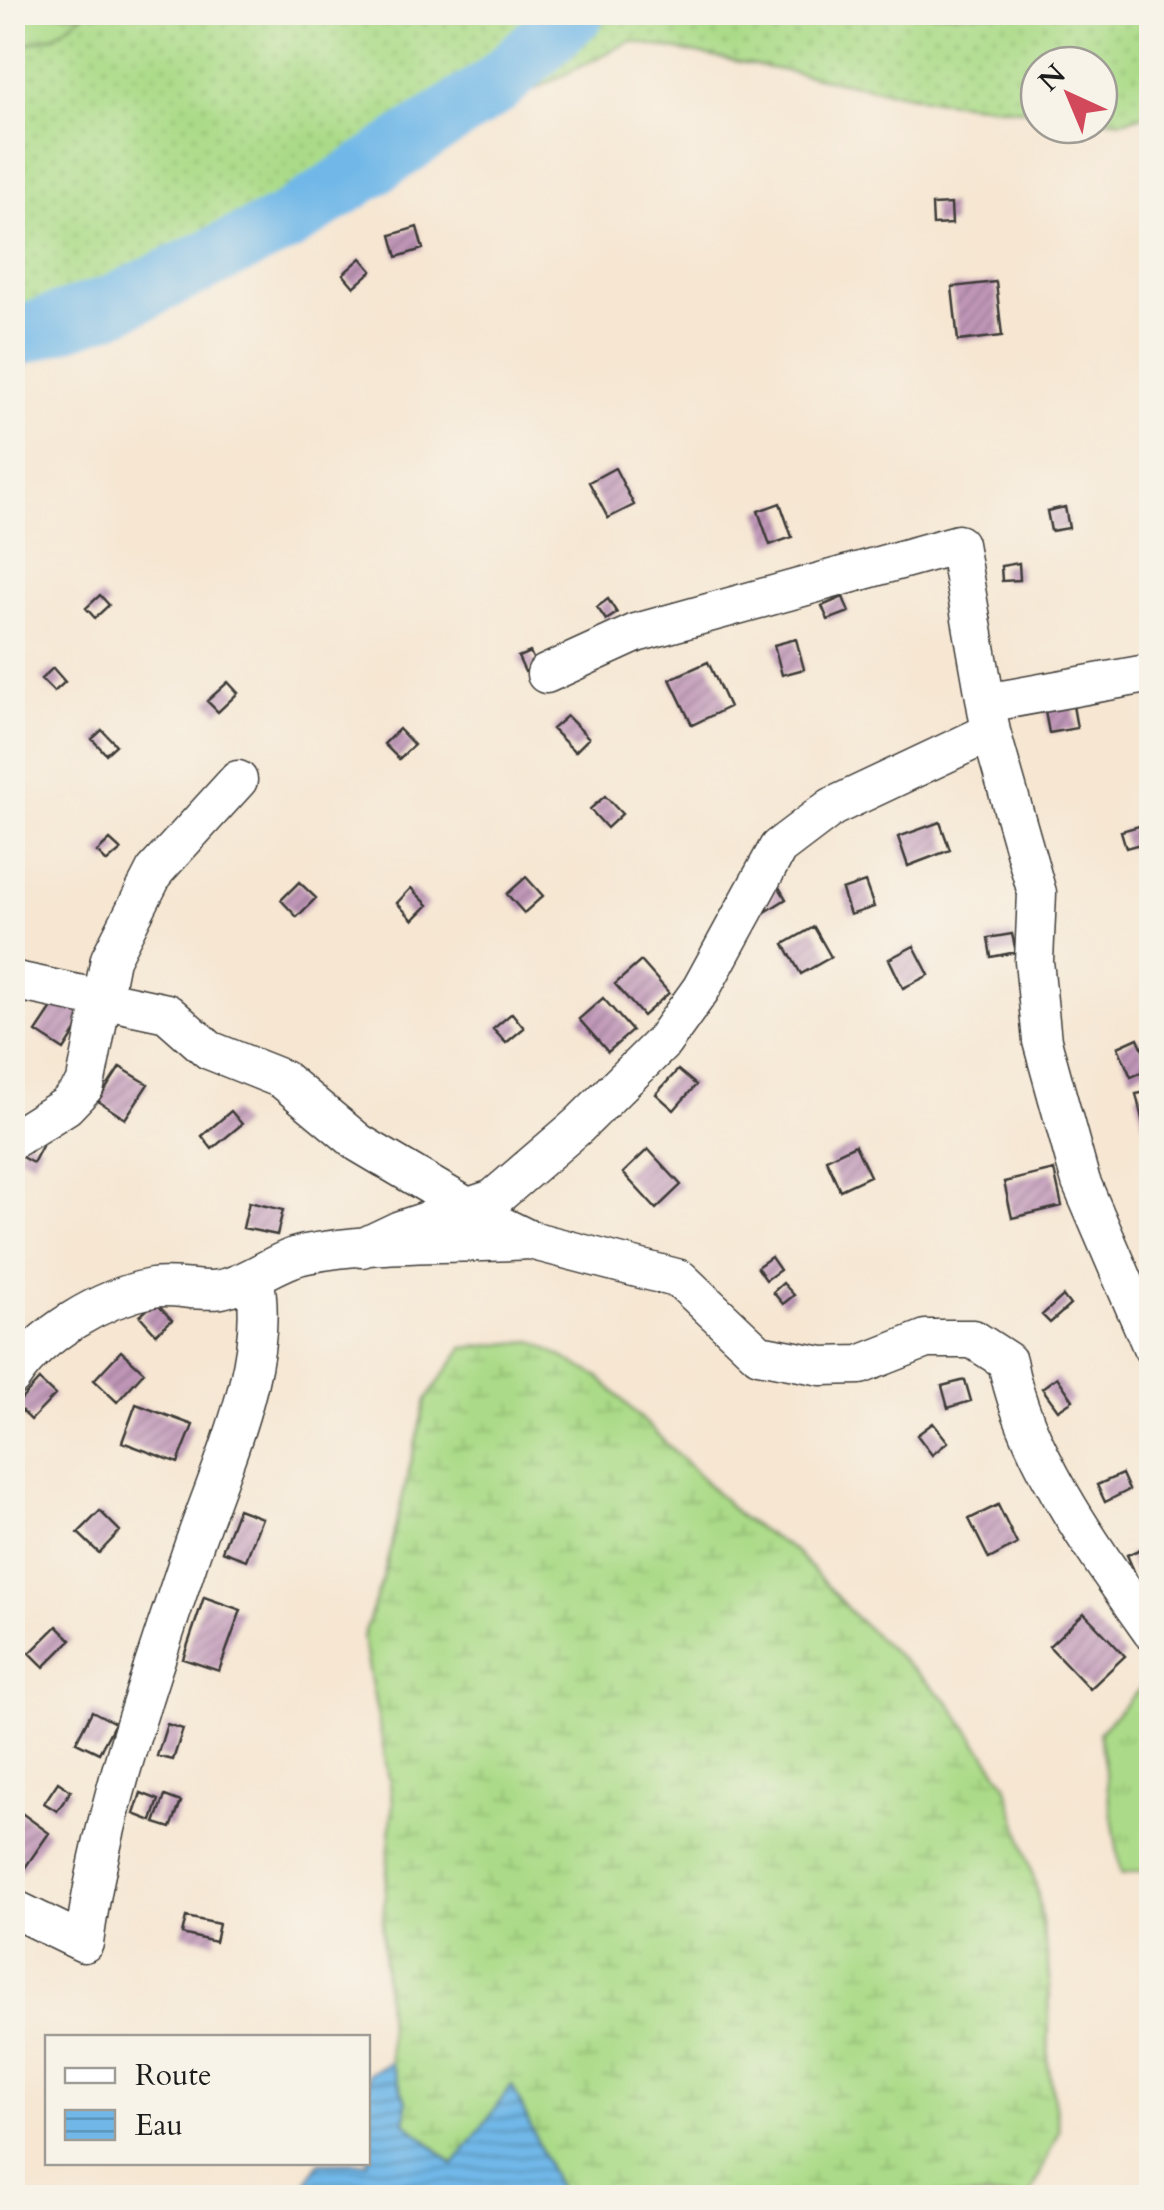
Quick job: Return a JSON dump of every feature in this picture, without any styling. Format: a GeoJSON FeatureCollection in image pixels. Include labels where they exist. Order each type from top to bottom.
{"type":"FeatureCollection","features":[{"type":"Feature","properties":{"kind":"street"},"geometry":{"type":"LineString","coordinates":[[546,674],[636,633],[958,544],[989,718],[1037,893],[1034,961],[1042,1042],[1081,1182],[1152,1347]]}},
{"type":"Feature","properties":{"kind":"street"},"geometry":{"type":"LineString","coordinates":[[362,1248],[493,1198],[578,1126],[662,1042],[701,989],[778,848],[832,807],[989,718],[1152,673]]}},
{"type":"Feature","properties":{"kind":"street"},"geometry":{"type":"LineString","coordinates":[[12,1140],[66,1106],[84,1086],[110,959],[156,871],[238,780]]}},
{"type":"Feature","properties":{"kind":"street"},"geometry":{"type":"LineString","coordinates":[[12,980],[168,1013],[209,1050],[258,1066],[282,1079],[359,1143],[466,1207],[530,1240],[680,1279],[759,1354],[822,1366],[860,1365],[926,1340],[973,1339],[1007,1361],[1022,1412],[1046,1463],[1098,1555],[1152,1632]]}},
{"type":"Feature","properties":{"kind":"street"},"geometry":{"type":"LineString","coordinates":[[12,1376],[41,1344],[105,1305],[153,1288],[216,1290],[291,1258],[362,1248],[530,1240]]}},
{"type":"Feature","properties":{"kind":"street"},"geometry":{"type":"LineString","coordinates":[[12,1908],[84,1943],[94,1872],[171,1614],[248,1385],[261,1307],[254,1277]]}},
{"type":"Feature","properties":{"kind":"green space"},"geometry":{"type":"Polygon","coordinates":[[[87,12],[1151,13],[1151,113],[1119,121],[1119,45],[1019,45],[1019,109],[935,100],[631,41],[169,274],[13,324],[13,48],[54,36],[87,12]]]}},
{"type":"Feature","properties":{"kind":"green space"},"geometry":{"type":"Polygon","coordinates":[[[13,13],[87,13],[54,36],[13,48],[13,13]]]}},
{"type":"Feature","properties":{"kind":"green space"},"geometry":{"type":"Polygon","coordinates":[[[533,1341],[599,1377],[742,1518],[796,1552],[856,1618],[949,1702],[1006,1784],[1037,1890],[1050,1976],[1048,2063],[1059,2130],[1030,2197],[562,2197],[512,2085],[455,2165],[405,2122],[406,2101],[390,2062],[382,1930],[393,1801],[363,1637],[383,1578],[426,1400],[463,1348],[533,1341]]]}},
{"type":"Feature","properties":{"kind":"green space"},"geometry":{"type":"Polygon","coordinates":[[[1151,1677],[1151,1869],[1121,1874],[1099,1732],[1151,1677]]]}},
{"type":"Feature","properties":{"kind":"water"},"geometry":{"type":"Polygon","coordinates":[[[390,2062],[406,2101],[405,2122],[454,2165],[512,2085],[562,2197],[296,2197],[319,2165],[370,2165],[370,2073],[390,2062]]]}},
{"type":"Feature","properties":{"kind":"building"},"geometry":{"type":"Polygon","coordinates":[[[951,204],[952,224],[933,225],[932,205],[951,204]]]}},
{"type":"Feature","properties":{"kind":"building"},"geometry":{"type":"Polygon","coordinates":[[[417,227],[423,249],[397,257],[391,235],[417,227]]]}},
{"type":"Feature","properties":{"kind":"building"},"geometry":{"type":"Polygon","coordinates":[[[361,258],[372,271],[354,287],[343,274],[361,258]]]}},
{"type":"Feature","properties":{"kind":"building"},"geometry":{"type":"Polygon","coordinates":[[[996,282],[1002,336],[958,341],[952,287],[996,282]]]}},
{"type":"Feature","properties":{"kind":"building"},"geometry":{"type":"Polygon","coordinates":[[[615,468],[634,505],[608,518],[589,482],[615,468]]]}},
{"type":"Feature","properties":{"kind":"building"},"geometry":{"type":"Polygon","coordinates":[[[780,503],[792,537],[770,545],[758,511],[780,503]]]}},
{"type":"Feature","properties":{"kind":"building"},"geometry":{"type":"Polygon","coordinates":[[[1065,507],[1069,528],[1051,531],[1047,511],[1065,507]]]}},
{"type":"Feature","properties":{"kind":"building"},"geometry":{"type":"Polygon","coordinates":[[[1019,563],[1020,580],[1002,581],[1001,566],[1019,563]]]}},
{"type":"Feature","properties":{"kind":"building"},"geometry":{"type":"Polygon","coordinates":[[[100,595],[109,605],[95,618],[86,608],[100,595]]]}},
{"type":"Feature","properties":{"kind":"building"},"geometry":{"type":"Polygon","coordinates":[[[843,597],[849,612],[828,620],[822,606],[843,597]]]}},
{"type":"Feature","properties":{"kind":"building"},"geometry":{"type":"Polygon","coordinates":[[[608,599],[617,613],[606,620],[597,607],[608,599]]]}},
{"type":"Feature","properties":{"kind":"building"},"geometry":{"type":"Polygon","coordinates":[[[796,639],[804,669],[782,675],[774,645],[796,639]]]}},
{"type":"Feature","properties":{"kind":"building"},"geometry":{"type":"Polygon","coordinates":[[[530,652],[537,667],[525,672],[518,657],[530,652]]]}},
{"type":"Feature","properties":{"kind":"building"},"geometry":{"type":"Polygon","coordinates":[[[708,662],[729,707],[692,725],[670,679],[708,662]]]}},
{"type":"Feature","properties":{"kind":"building"},"geometry":{"type":"Polygon","coordinates":[[[53,668],[65,682],[54,692],[41,679],[53,668]]]}},
{"type":"Feature","properties":{"kind":"building"},"geometry":{"type":"Polygon","coordinates":[[[228,682],[238,693],[218,712],[207,701],[228,682]]]}},
{"type":"Feature","properties":{"kind":"building"},"geometry":{"type":"Polygon","coordinates":[[[1072,700],[1077,728],[1049,733],[1044,706],[1072,700]]]}},
{"type":"Feature","properties":{"kind":"building"},"geometry":{"type":"Polygon","coordinates":[[[567,716],[589,738],[575,752],[552,729],[567,716]]]}},
{"type":"Feature","properties":{"kind":"building"},"geometry":{"type":"Polygon","coordinates":[[[399,729],[414,745],[399,759],[384,744],[399,729]]]}},
{"type":"Feature","properties":{"kind":"building"},"geometry":{"type":"Polygon","coordinates":[[[102,730],[116,745],[106,754],[92,739],[102,730]]]}},
{"type":"Feature","properties":{"kind":"building"},"geometry":{"type":"Polygon","coordinates":[[[605,796],[622,814],[607,828],[590,809],[605,796]]]}},
{"type":"Feature","properties":{"kind":"building"},"geometry":{"type":"Polygon","coordinates":[[[940,822],[950,850],[908,866],[898,837],[940,822]]]}},
{"type":"Feature","properties":{"kind":"building"},"geometry":{"type":"Polygon","coordinates":[[[1146,824],[1151,841],[1126,848],[1121,831],[1146,824]]]}},
{"type":"Feature","properties":{"kind":"building"},"geometry":{"type":"Polygon","coordinates":[[[110,840],[121,850],[107,862],[97,852],[110,840]]]}},
{"type":"Feature","properties":{"kind":"building"},"geometry":{"type":"Polygon","coordinates":[[[526,877],[543,896],[524,913],[507,894],[526,877]]]}},
{"type":"Feature","properties":{"kind":"building"},"geometry":{"type":"Polygon","coordinates":[[[299,882],[316,898],[297,917],[281,900],[299,882]]]}},
{"type":"Feature","properties":{"kind":"building"},"geometry":{"type":"Polygon","coordinates":[[[865,882],[874,907],[850,915],[842,890],[865,882]]]}},
{"type":"Feature","properties":{"kind":"building"},"geometry":{"type":"Polygon","coordinates":[[[777,884],[786,899],[762,914],[777,884]]]}},
{"type":"Feature","properties":{"kind":"building"},"geometry":{"type":"Polygon","coordinates":[[[411,888],[428,905],[413,920],[397,903],[411,888]]]}},
{"type":"Feature","properties":{"kind":"building"},"geometry":{"type":"Polygon","coordinates":[[[814,927],[831,957],[801,974],[784,944],[814,927]]]}},
{"type":"Feature","properties":{"kind":"building"},"geometry":{"type":"Polygon","coordinates":[[[1012,934],[1016,952],[991,957],[988,938],[1012,934]]]}},
{"type":"Feature","properties":{"kind":"building"},"geometry":{"type":"Polygon","coordinates":[[[914,946],[929,975],[903,988],[889,959],[914,946]]]}},
{"type":"Feature","properties":{"kind":"building"},"geometry":{"type":"Polygon","coordinates":[[[641,961],[669,993],[643,1016],[615,984],[641,961]]]}},
{"type":"Feature","properties":{"kind":"building"},"geometry":{"type":"Polygon","coordinates":[[[60,996],[87,1014],[64,1050],[36,1032],[60,996]]]}},
{"type":"Feature","properties":{"kind":"building"},"geometry":{"type":"Polygon","coordinates":[[[603,998],[632,1031],[608,1052],[579,1019],[603,998]]]}},
{"type":"Feature","properties":{"kind":"building"},"geometry":{"type":"Polygon","coordinates":[[[512,1013],[524,1028],[506,1043],[493,1029],[512,1013]]]}},
{"type":"Feature","properties":{"kind":"building"},"geometry":{"type":"Polygon","coordinates":[[[1138,1038],[1151,1068],[1131,1077],[1118,1047],[1138,1038]]]}},
{"type":"Feature","properties":{"kind":"building"},"geometry":{"type":"Polygon","coordinates":[[[120,1067],[148,1084],[125,1119],[98,1101],[120,1067]]]}},
{"type":"Feature","properties":{"kind":"building"},"geometry":{"type":"Polygon","coordinates":[[[678,1070],[696,1085],[674,1110],[656,1094],[678,1070]]]}},
{"type":"Feature","properties":{"kind":"building"},"geometry":{"type":"Polygon","coordinates":[[[1152,1091],[1152,1125],[1144,1127],[1136,1094],[1152,1091]]]}},
{"type":"Feature","properties":{"kind":"building"},"geometry":{"type":"Polygon","coordinates":[[[231,1111],[242,1124],[212,1149],[202,1136],[231,1111]]]}},
{"type":"Feature","properties":{"kind":"building"},"geometry":{"type":"Polygon","coordinates":[[[26,1138],[42,1146],[33,1163],[18,1155],[26,1138]]]}},
{"type":"Feature","properties":{"kind":"building"},"geometry":{"type":"Polygon","coordinates":[[[855,1145],[870,1176],[840,1190],[826,1159],[855,1145]]]}},
{"type":"Feature","properties":{"kind":"building"},"geometry":{"type":"Polygon","coordinates":[[[648,1149],[681,1185],[656,1209],[623,1173],[648,1149]]]}},
{"type":"Feature","properties":{"kind":"building"},"geometry":{"type":"Polygon","coordinates":[[[1054,1170],[1062,1206],[1012,1218],[1004,1182],[1054,1170]]]}},
{"type":"Feature","properties":{"kind":"building"},"geometry":{"type":"Polygon","coordinates":[[[249,1202],[283,1210],[277,1235],[243,1228],[249,1202]]]}},
{"type":"Feature","properties":{"kind":"building"},"geometry":{"type":"Polygon","coordinates":[[[771,1257],[780,1270],[766,1280],[757,1267],[771,1257]]]}},
{"type":"Feature","properties":{"kind":"building"},"geometry":{"type":"Polygon","coordinates":[[[783,1283],[794,1295],[783,1304],[773,1292],[783,1283]]]}},
{"type":"Feature","properties":{"kind":"building"},"geometry":{"type":"Polygon","coordinates":[[[1063,1296],[1070,1305],[1050,1323],[1042,1315],[1063,1296]]]}},
{"type":"Feature","properties":{"kind":"building"},"geometry":{"type":"Polygon","coordinates":[[[155,1302],[172,1320],[156,1334],[140,1316],[155,1302]]]}},
{"type":"Feature","properties":{"kind":"building"},"geometry":{"type":"Polygon","coordinates":[[[121,1351],[144,1372],[117,1402],[94,1380],[121,1351]]]}},
{"type":"Feature","properties":{"kind":"building"},"geometry":{"type":"Polygon","coordinates":[[[1057,1377],[1073,1400],[1058,1410],[1042,1388],[1057,1377]]]}},
{"type":"Feature","properties":{"kind":"building"},"geometry":{"type":"Polygon","coordinates":[[[39,1380],[55,1395],[31,1420],[16,1405],[39,1380]]]}},
{"type":"Feature","properties":{"kind":"building"},"geometry":{"type":"Polygon","coordinates":[[[965,1380],[971,1401],[948,1408],[942,1386],[965,1380]]]}},
{"type":"Feature","properties":{"kind":"building"},"geometry":{"type":"Polygon","coordinates":[[[136,1404],[193,1425],[178,1463],[122,1442],[136,1404]]]}},
{"type":"Feature","properties":{"kind":"building"},"geometry":{"type":"Polygon","coordinates":[[[933,1423],[948,1442],[932,1455],[917,1435],[933,1423]]]}},
{"type":"Feature","properties":{"kind":"building"},"geometry":{"type":"Polygon","coordinates":[[[1122,1474],[1129,1490],[1105,1502],[1097,1485],[1122,1474]]]}},
{"type":"Feature","properties":{"kind":"building"},"geometry":{"type":"Polygon","coordinates":[[[998,1505],[1017,1544],[989,1559],[969,1519],[998,1505]]]}},
{"type":"Feature","properties":{"kind":"building"},"geometry":{"type":"Polygon","coordinates":[[[238,1509],[262,1518],[246,1560],[222,1551],[238,1509]]]}},
{"type":"Feature","properties":{"kind":"building"},"geometry":{"type":"Polygon","coordinates":[[[100,1511],[120,1531],[99,1553],[78,1533],[100,1511]]]}},
{"type":"Feature","properties":{"kind":"building"},"geometry":{"type":"Polygon","coordinates":[[[1152,1544],[1152,1588],[1143,1592],[1127,1555],[1152,1544]]]}},
{"type":"Feature","properties":{"kind":"building"},"geometry":{"type":"Polygon","coordinates":[[[204,1597],[241,1610],[219,1671],[183,1659],[204,1597]]]}},
{"type":"Feature","properties":{"kind":"building"},"geometry":{"type":"Polygon","coordinates":[[[1084,1613],[1125,1656],[1090,1689],[1049,1646],[1084,1613]]]}},
{"type":"Feature","properties":{"kind":"building"},"geometry":{"type":"Polygon","coordinates":[[[57,1626],[71,1640],[44,1667],[30,1653],[57,1626]]]}},
{"type":"Feature","properties":{"kind":"building"},"geometry":{"type":"Polygon","coordinates":[[[92,1711],[115,1723],[99,1753],[76,1742],[92,1711]]]}},
{"type":"Feature","properties":{"kind":"building"},"geometry":{"type":"Polygon","coordinates":[[[167,1724],[183,1729],[173,1760],[157,1756],[167,1724]]]}},
{"type":"Feature","properties":{"kind":"building"},"geometry":{"type":"Polygon","coordinates":[[[58,1782],[71,1791],[57,1811],[44,1803],[58,1782]]]}},
{"type":"Feature","properties":{"kind":"building"},"geometry":{"type":"Polygon","coordinates":[[[141,1793],[159,1800],[152,1821],[134,1814],[141,1793]]]}},
{"type":"Feature","properties":{"kind":"building"},"geometry":{"type":"Polygon","coordinates":[[[165,1796],[181,1802],[171,1828],[155,1823],[165,1796]]]}},
{"type":"Feature","properties":{"kind":"building"},"geometry":{"type":"Polygon","coordinates":[[[12,1806],[49,1833],[22,1872],[12,1865],[12,1806]]]}},
{"type":"Feature","properties":{"kind":"building"},"geometry":{"type":"Polygon","coordinates":[[[186,1917],[219,1924],[215,1942],[182,1934],[186,1917]]]}},
{"type":"Feature","properties":{"kind":"waterway"},"geometry":{"type":"LineString","coordinates":[[12,338],[115,304],[286,223],[495,86],[575,12]]}}]}
